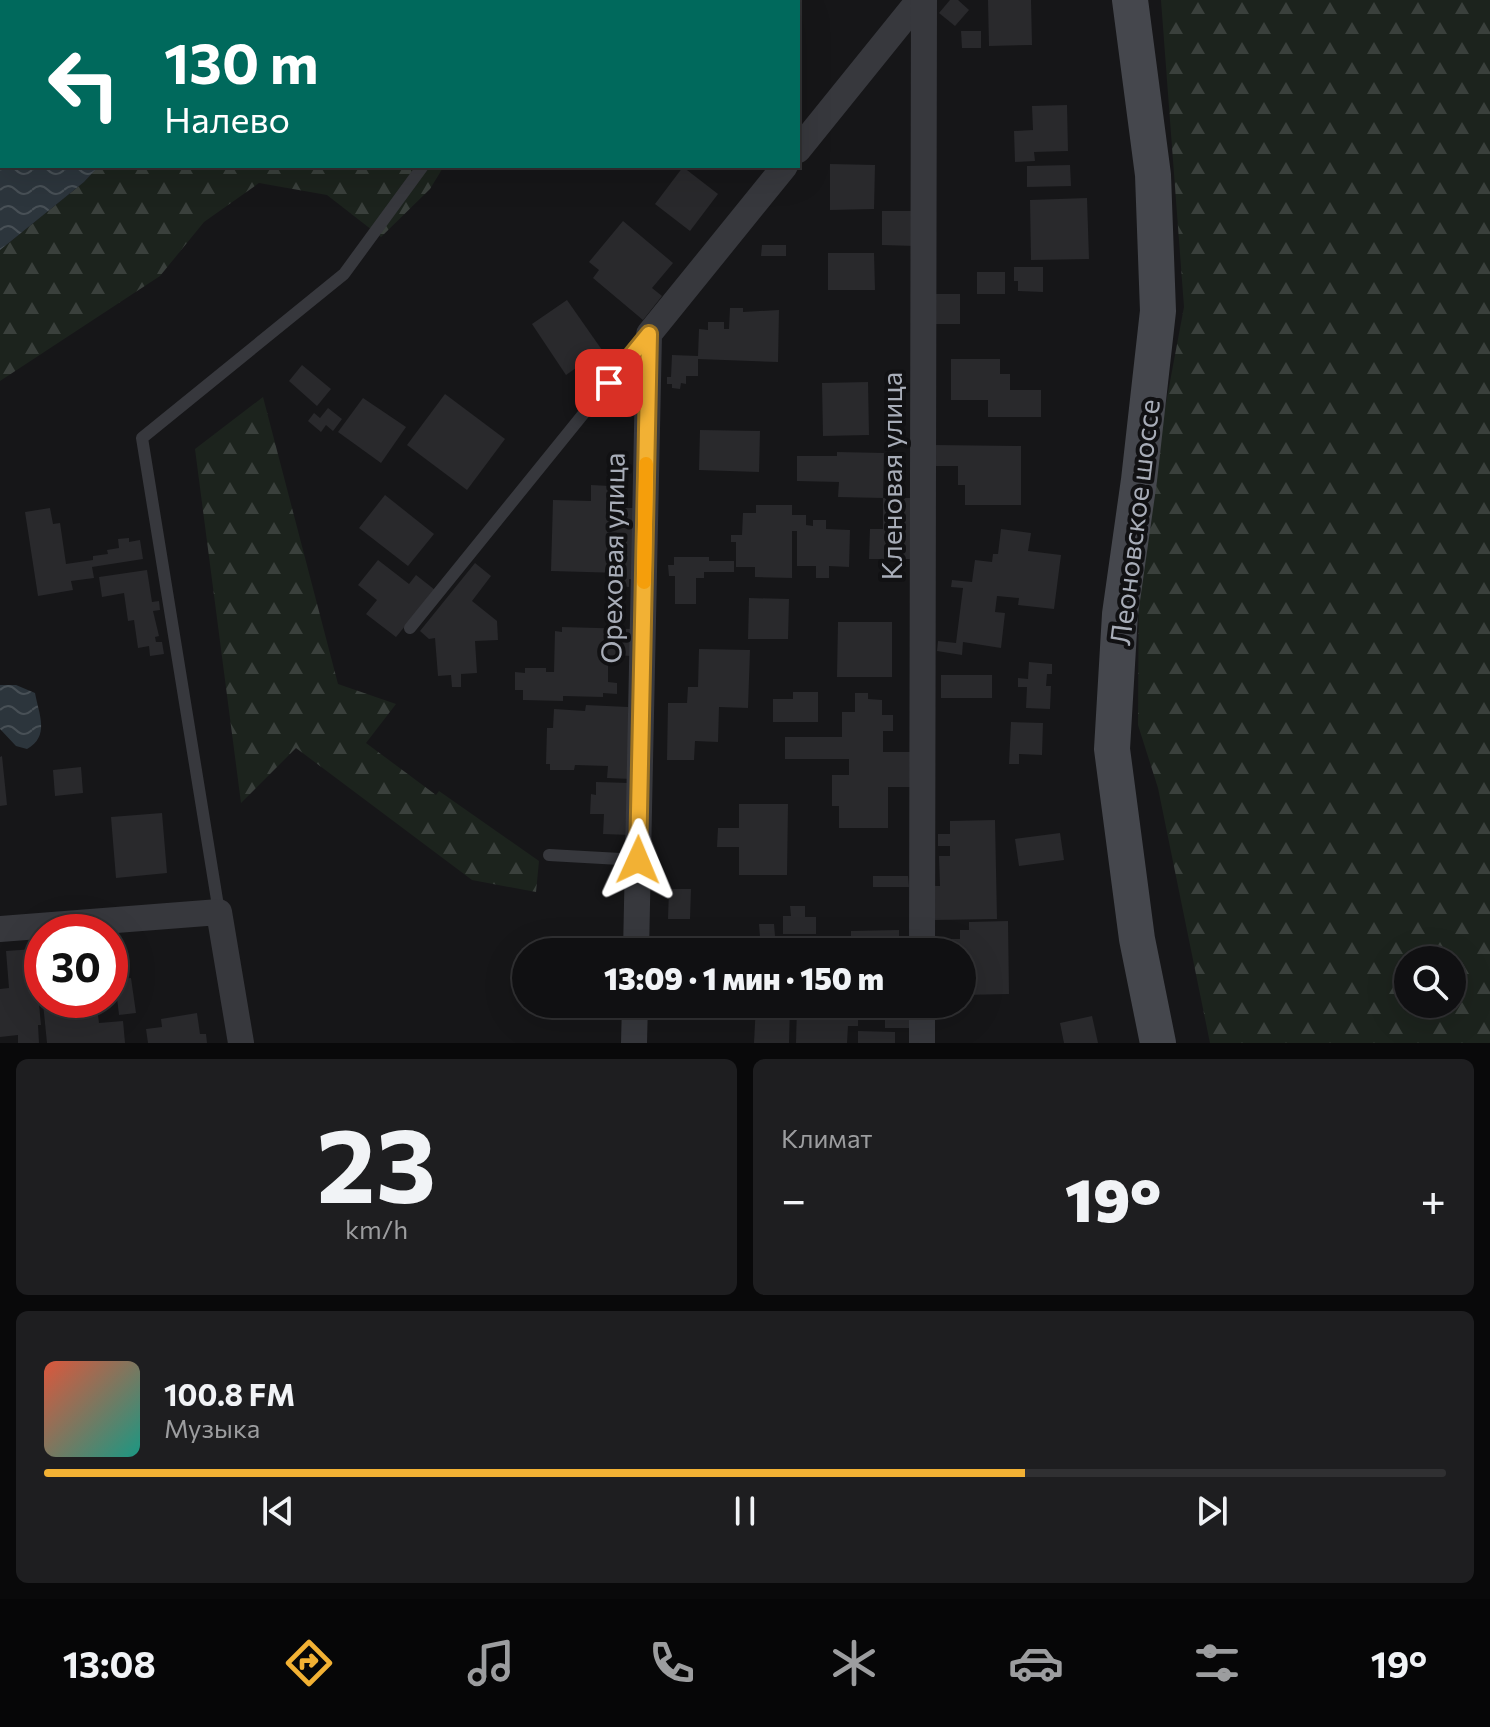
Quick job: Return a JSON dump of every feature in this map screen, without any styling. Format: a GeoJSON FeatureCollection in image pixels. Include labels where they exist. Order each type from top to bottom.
{"type":"FeatureCollection","features":[{"type":"Feature","properties":{"kind":"main road","name":"Леоновское шоссе"},"geometry":{"type":"LineString","coordinates":[[1130,0],[1153,175],[1158,311],[1120,614],[1112,749],[1137,939],[1158,1043]]}},
{"type":"Feature","properties":{"kind":"street"},"geometry":{"type":"LineString","coordinates":[[800,148],[922,0]]}},
{"type":"Feature","properties":{"kind":"street","name":"Кленовая улица"},"geometry":{"type":"LineString","coordinates":[[922,0],[922,938]]}},
{"type":"Feature","properties":{"kind":"street"},"geometry":{"type":"LineString","coordinates":[[649,334],[783,168]]}},
{"type":"Feature","properties":{"kind":"street","name":"Ореховая улица"},"geometry":{"type":"LineString","coordinates":[[636,938],[649,334]]}},
{"type":"Feature","properties":{"kind":"street"},"geometry":{"type":"LineString","coordinates":[[0,929],[219,912],[241,1043]]}},
{"type":"Feature","properties":{"kind":"street"},"geometry":{"type":"LineString","coordinates":[[634,1043],[635,1018]]}},
{"type":"Feature","properties":{"kind":"street"},"geometry":{"type":"LineString","coordinates":[[922,1018],[922,1043]]}},
{"type":"Feature","properties":{"kind":"lane"},"geometry":{"type":"LineString","coordinates":[[219,912],[142,438],[344,274],[422,168]]}},
{"type":"Feature","properties":{"kind":"lane"},"geometry":{"type":"LineString","coordinates":[[410,628],[649,334]]}},
{"type":"Feature","properties":{"kind":"lane"},"geometry":{"type":"LineString","coordinates":[[549,855],[638,860]]}},
{"type":"Feature","properties":{"kind":"green space"},"geometry":{"type":"Polygon","coordinates":[[[1161,0],[1490,0],[1490,1043],[1210,1043],[1158,788],[1138,725],[1139,547],[1184,307],[1161,0]]]}},
{"type":"Feature","properties":{"kind":"green space"},"geometry":{"type":"Polygon","coordinates":[[[97,168],[443,168],[430,189],[381,237],[327,195],[259,183],[204,222],[160,276],[0,381],[0,250],[97,168]]]}},
{"type":"Feature","properties":{"kind":"green space"},"geometry":{"type":"Polygon","coordinates":[[[263,397],[338,684],[396,704],[366,743],[436,795],[439,791],[539,861],[536,892],[472,880],[296,748],[241,803],[195,449],[263,397]]]}},
{"type":"Feature","properties":{"kind":"water"},"geometry":{"type":"Polygon","coordinates":[[[0,168],[97,168],[84,182],[0,250],[0,168]]]}},
{"type":"Feature","properties":{"kind":"water"},"geometry":{"type":"Polygon","coordinates":[[[0,685],[16,685],[35,693],[41,731],[39,738],[27,749],[16,746],[0,729],[0,685]]]}},
{"type":"Feature","properties":{"kind":"building"},"geometry":{"type":"Polygon","coordinates":[[[950,0],[958,0],[969,10],[955,26],[939,13],[950,0]]]}},
{"type":"Feature","properties":{"kind":"building"},"geometry":{"type":"Polygon","coordinates":[[[988,0],[1031,0],[1032,45],[989,46],[988,0]]]}},
{"type":"Feature","properties":{"kind":"building"},"geometry":{"type":"Polygon","coordinates":[[[961,31],[981,31],[981,48],[962,48],[961,31]]]}},
{"type":"Feature","properties":{"kind":"building"},"geometry":{"type":"Polygon","coordinates":[[[1067,105],[1068,151],[1034,152],[1035,161],[1015,162],[1014,131],[1033,130],[1032,106],[1067,105]]]}},
{"type":"Feature","properties":{"kind":"building"},"geometry":{"type":"Polygon","coordinates":[[[830,164],[875,165],[874,209],[830,210],[830,164]]]}},
{"type":"Feature","properties":{"kind":"building"},"geometry":{"type":"Polygon","coordinates":[[[1070,165],[1071,186],[1027,187],[1027,166],[1070,165]]]}},
{"type":"Feature","properties":{"kind":"building"},"geometry":{"type":"Polygon","coordinates":[[[682,168],[718,194],[690,231],[655,204],[682,168]]]}},
{"type":"Feature","properties":{"kind":"building"},"geometry":{"type":"Polygon","coordinates":[[[1087,198],[1089,259],[1031,260],[1030,200],[1087,198]]]}},
{"type":"Feature","properties":{"kind":"building"},"geometry":{"type":"Polygon","coordinates":[[[882,211],[915,211],[915,246],[882,245],[882,211]]]}},
{"type":"Feature","properties":{"kind":"building"},"geometry":{"type":"Polygon","coordinates":[[[623,221],[673,263],[652,288],[662,296],[643,320],[593,278],[599,270],[589,262],[623,221]]]}},
{"type":"Feature","properties":{"kind":"building"},"geometry":{"type":"Polygon","coordinates":[[[762,245],[786,245],[786,256],[761,256],[762,245]]]}},
{"type":"Feature","properties":{"kind":"building"},"geometry":{"type":"Polygon","coordinates":[[[828,253],[874,253],[875,290],[828,290],[828,253]]]}},
{"type":"Feature","properties":{"kind":"building"},"geometry":{"type":"Polygon","coordinates":[[[1014,267],[1043,267],[1043,292],[1018,291],[1014,267]]]}},
{"type":"Feature","properties":{"kind":"building"},"geometry":{"type":"Polygon","coordinates":[[[977,272],[1005,272],[1005,294],[977,294],[977,272]]]}},
{"type":"Feature","properties":{"kind":"building"},"geometry":{"type":"Polygon","coordinates":[[[935,294],[960,294],[960,324],[935,324],[935,294]]]}},
{"type":"Feature","properties":{"kind":"building"},"geometry":{"type":"Polygon","coordinates":[[[567,300],[602,350],[566,375],[532,324],[567,300]]]}},
{"type":"Feature","properties":{"kind":"building"},"geometry":{"type":"Polygon","coordinates":[[[730,308],[743,308],[743,312],[779,310],[778,362],[698,359],[698,376],[686,376],[686,384],[681,383],[680,389],[672,388],[672,384],[667,384],[667,377],[671,377],[672,355],[698,356],[699,329],[708,330],[708,322],[724,322],[724,329],[729,329],[730,308]]]}},
{"type":"Feature","properties":{"kind":"building"},"geometry":{"type":"Polygon","coordinates":[[[951,359],[1000,359],[1000,374],[1010,374],[1010,390],[1041,390],[1041,417],[988,417],[988,400],[951,400],[951,359]]]}},
{"type":"Feature","properties":{"kind":"building"},"geometry":{"type":"Polygon","coordinates":[[[302,365],[331,389],[317,406],[289,381],[302,365]]]}},
{"type":"Feature","properties":{"kind":"building"},"geometry":{"type":"Polygon","coordinates":[[[868,382],[869,435],[823,436],[822,383],[868,382]]]}},
{"type":"Feature","properties":{"kind":"building"},"geometry":{"type":"Polygon","coordinates":[[[445,394],[505,439],[467,490],[407,445],[445,394]]]}},
{"type":"Feature","properties":{"kind":"building"},"geometry":{"type":"Polygon","coordinates":[[[363,398],[406,427],[381,463],[338,432],[363,398]]]}},
{"type":"Feature","properties":{"kind":"building"},"geometry":{"type":"Polygon","coordinates":[[[328,408],[342,419],[333,431],[326,425],[321,432],[308,421],[314,413],[320,418],[328,408]]]}},
{"type":"Feature","properties":{"kind":"building"},"geometry":{"type":"Polygon","coordinates":[[[700,430],[760,431],[759,472],[699,470],[700,430]]]}},
{"type":"Feature","properties":{"kind":"building"},"geometry":{"type":"Polygon","coordinates":[[[934,445],[1021,446],[1021,505],[965,505],[965,485],[958,485],[958,466],[934,466],[934,445]]]}},
{"type":"Feature","properties":{"kind":"building"},"geometry":{"type":"Polygon","coordinates":[[[837,452],[884,453],[883,498],[838,497],[839,482],[797,481],[797,456],[837,456],[837,452]]]}},
{"type":"Feature","properties":{"kind":"building"},"geometry":{"type":"Polygon","coordinates":[[[591,485],[610,486],[610,508],[633,508],[632,579],[629,579],[629,587],[621,586],[621,573],[551,571],[553,500],[591,501],[591,485]]]}},
{"type":"Feature","properties":{"kind":"building"},"geometry":{"type":"Polygon","coordinates":[[[385,495],[434,534],[408,566],[359,528],[385,495]]]}},
{"type":"Feature","properties":{"kind":"building"},"geometry":{"type":"Polygon","coordinates":[[[883,498],[914,498],[914,559],[869,559],[870,529],[883,529],[883,498]]]}},
{"type":"Feature","properties":{"kind":"building"},"geometry":{"type":"Polygon","coordinates":[[[756,505],[792,505],[792,515],[806,515],[806,525],[813,526],[813,520],[826,520],[826,529],[850,530],[849,567],[829,566],[829,578],[816,578],[816,566],[797,566],[797,531],[792,531],[792,578],[755,577],[755,567],[736,567],[736,542],[731,542],[731,535],[742,535],[743,513],[756,513],[756,505]]]}},
{"type":"Feature","properties":{"kind":"building"},"geometry":{"type":"Polygon","coordinates":[[[50,508],[53,524],[60,523],[66,564],[108,554],[107,550],[119,548],[118,539],[129,538],[129,542],[140,540],[143,559],[92,567],[94,578],[71,581],[73,590],[38,596],[25,512],[50,508]]]}},
{"type":"Feature","properties":{"kind":"building"},"geometry":{"type":"Polygon","coordinates":[[[1001,529],[1031,533],[1028,551],[1061,555],[1054,609],[1018,605],[1019,598],[997,596],[995,612],[1005,613],[1001,648],[963,642],[962,655],[937,651],[938,641],[956,643],[963,588],[951,587],[952,580],[972,582],[975,560],[992,562],[993,554],[998,554],[1001,529]]]}},
{"type":"Feature","properties":{"kind":"building"},"geometry":{"type":"Polygon","coordinates":[[[674,557],[734,561],[734,572],[704,572],[704,578],[696,578],[696,604],[675,604],[675,576],[669,576],[668,565],[674,565],[674,557]]]}},
{"type":"Feature","properties":{"kind":"building"},"geometry":{"type":"Polygon","coordinates":[[[378,560],[409,584],[416,575],[435,590],[396,637],[366,614],[377,600],[358,585],[378,560]]]}},
{"type":"Feature","properties":{"kind":"building"},"geometry":{"type":"Polygon","coordinates":[[[475,563],[491,576],[472,601],[497,621],[498,640],[475,641],[477,673],[461,674],[461,687],[452,687],[451,675],[438,676],[435,638],[429,639],[420,631],[475,563]]]}},
{"type":"Feature","properties":{"kind":"building"},"geometry":{"type":"Polygon","coordinates":[[[147,570],[152,602],[159,601],[160,610],[153,611],[159,636],[155,637],[156,642],[162,642],[164,654],[150,656],[149,646],[138,648],[134,620],[128,621],[124,593],[102,597],[99,577],[147,570]]]}},
{"type":"Feature","properties":{"kind":"building"},"geometry":{"type":"Polygon","coordinates":[[[749,598],[789,599],[788,639],[748,639],[749,598]]]}},
{"type":"Feature","properties":{"kind":"building"},"geometry":{"type":"Polygon","coordinates":[[[838,622],[892,622],[892,677],[837,677],[838,622]]]}},
{"type":"Feature","properties":{"kind":"building"},"geometry":{"type":"Polygon","coordinates":[[[562,627],[632,629],[631,656],[615,655],[615,661],[608,661],[608,682],[617,683],[617,694],[603,693],[603,697],[563,696],[563,701],[523,700],[523,690],[515,690],[515,672],[525,673],[525,668],[546,668],[546,672],[554,672],[555,631],[562,632],[562,627]]]}},
{"type":"Feature","properties":{"kind":"building"},"geometry":{"type":"Polygon","coordinates":[[[699,649],[750,650],[748,708],[719,707],[718,742],[695,741],[694,760],[667,760],[668,703],[687,703],[688,687],[698,687],[699,649]]]}},
{"type":"Feature","properties":{"kind":"building"},"geometry":{"type":"Polygon","coordinates":[[[1029,662],[1052,664],[1052,674],[1047,674],[1046,686],[1051,686],[1050,709],[1026,708],[1027,687],[1018,687],[1018,678],[1028,679],[1029,662]]]}},
{"type":"Feature","properties":{"kind":"building"},"geometry":{"type":"Polygon","coordinates":[[[941,675],[992,675],[992,698],[941,698],[941,675]]]}},
{"type":"Feature","properties":{"kind":"building"},"geometry":{"type":"Polygon","coordinates":[[[793,692],[818,692],[818,722],[773,722],[773,699],[793,699],[793,692]]]}},
{"type":"Feature","properties":{"kind":"building"},"geometry":{"type":"Polygon","coordinates":[[[855,693],[868,693],[868,699],[882,700],[882,715],[893,715],[893,731],[883,731],[883,752],[912,752],[912,787],[888,787],[888,828],[839,828],[839,806],[832,806],[832,775],[849,775],[849,759],[785,759],[785,737],[842,737],[842,712],[855,712],[855,693]]]}},
{"type":"Feature","properties":{"kind":"building"},"geometry":{"type":"Polygon","coordinates":[[[586,705],[628,707],[632,779],[607,778],[608,766],[575,765],[574,770],[550,770],[550,764],[546,764],[547,728],[553,728],[554,709],[585,711],[586,705]]]}},
{"type":"Feature","properties":{"kind":"building"},"geometry":{"type":"Polygon","coordinates":[[[1011,722],[1043,723],[1042,755],[1019,754],[1019,764],[1009,764],[1011,722]]]}},
{"type":"Feature","properties":{"kind":"building"},"geometry":{"type":"Polygon","coordinates":[[[0,757],[7,805],[0,806],[0,757]]]}},
{"type":"Feature","properties":{"kind":"building"},"geometry":{"type":"Polygon","coordinates":[[[81,767],[83,793],[55,796],[53,770],[81,767]]]}},
{"type":"Feature","properties":{"kind":"building"},"geometry":{"type":"Polygon","coordinates":[[[596,782],[629,783],[631,835],[603,834],[604,814],[590,814],[591,794],[596,795],[596,782]]]}},
{"type":"Feature","properties":{"kind":"building"},"geometry":{"type":"Polygon","coordinates":[[[739,804],[788,804],[787,875],[739,875],[739,847],[717,847],[718,828],[739,828],[739,804]]]}},
{"type":"Feature","properties":{"kind":"building"},"geometry":{"type":"Polygon","coordinates":[[[162,813],[167,873],[116,878],[111,817],[162,813]]]}},
{"type":"Feature","properties":{"kind":"building"},"geometry":{"type":"Polygon","coordinates":[[[995,820],[997,919],[935,920],[934,886],[940,886],[939,856],[950,856],[950,846],[938,846],[938,834],[950,834],[950,821],[995,820]]]}},
{"type":"Feature","properties":{"kind":"building"},"geometry":{"type":"Polygon","coordinates":[[[1060,833],[1064,860],[1019,866],[1015,839],[1060,833]]]}},
{"type":"Feature","properties":{"kind":"building"},"geometry":{"type":"Polygon","coordinates":[[[873,876],[908,876],[909,887],[873,887],[873,876]]]}},
{"type":"Feature","properties":{"kind":"building"},"geometry":{"type":"Polygon","coordinates":[[[669,889],[691,889],[690,919],[668,919],[669,889]]]}},
{"type":"Feature","properties":{"kind":"building"},"geometry":{"type":"Polygon","coordinates":[[[790,906],[805,906],[805,917],[816,917],[816,934],[783,934],[783,916],[791,916],[790,906]]]}},
{"type":"Feature","properties":{"kind":"building"},"geometry":{"type":"Polygon","coordinates":[[[1008,921],[1009,994],[976,995],[976,938],[960,938],[960,930],[969,930],[969,922],[1008,921]]]}},
{"type":"Feature","properties":{"kind":"building"},"geometry":{"type":"Polygon","coordinates":[[[759,924],[774,924],[775,936],[760,937],[759,924]]]}},
{"type":"Feature","properties":{"kind":"building"},"geometry":{"type":"Polygon","coordinates":[[[899,930],[899,938],[851,938],[851,931],[899,930]]]}},
{"type":"Feature","properties":{"kind":"building"},"geometry":{"type":"Polygon","coordinates":[[[24,950],[24,1018],[40,1018],[39,1043],[18,1043],[18,1035],[0,1037],[0,989],[9,988],[6,951],[24,950]]]}},
{"type":"Feature","properties":{"kind":"building"},"geometry":{"type":"Polygon","coordinates":[[[128,978],[131,978],[136,1013],[128,1014],[128,978]]]}},
{"type":"Feature","properties":{"kind":"building"},"geometry":{"type":"Polygon","coordinates":[[[197,1013],[200,1034],[206,1034],[207,1043],[148,1043],[146,1029],[162,1027],[161,1019],[197,1013]]]}},
{"type":"Feature","properties":{"kind":"building"},"geometry":{"type":"Polygon","coordinates":[[[1092,1016],[1098,1043],[1064,1043],[1060,1023],[1092,1016]]]}},
{"type":"Feature","properties":{"kind":"building"},"geometry":{"type":"Polygon","coordinates":[[[44,1018],[98,1018],[99,1023],[123,1021],[125,1043],[47,1043],[44,1018]]]}},
{"type":"Feature","properties":{"kind":"building"},"geometry":{"type":"Polygon","coordinates":[[[755,1018],[790,1018],[789,1043],[754,1043],[755,1018]]]}},
{"type":"Feature","properties":{"kind":"building"},"geometry":{"type":"Polygon","coordinates":[[[797,1018],[858,1018],[858,1026],[848,1026],[847,1043],[796,1043],[797,1018]]]}},
{"type":"Feature","properties":{"kind":"building"},"geometry":{"type":"Polygon","coordinates":[[[885,1018],[915,1018],[915,1028],[885,1028],[885,1018]]]}},
{"type":"Feature","properties":{"kind":"building"},"geometry":{"type":"Polygon","coordinates":[[[858,1031],[895,1032],[895,1043],[858,1043],[858,1031]]]}},
{"type":"Feature","properties":{"kind":"slow traffic"},"geometry":{"type":"LineString","coordinates":[[644,582],[646,464]]}},
{"type":"Feature","properties":{"kind":"route"},"geometry":{"type":"LineString","coordinates":[[609,383],[649,334],[638,860]]}}]}
